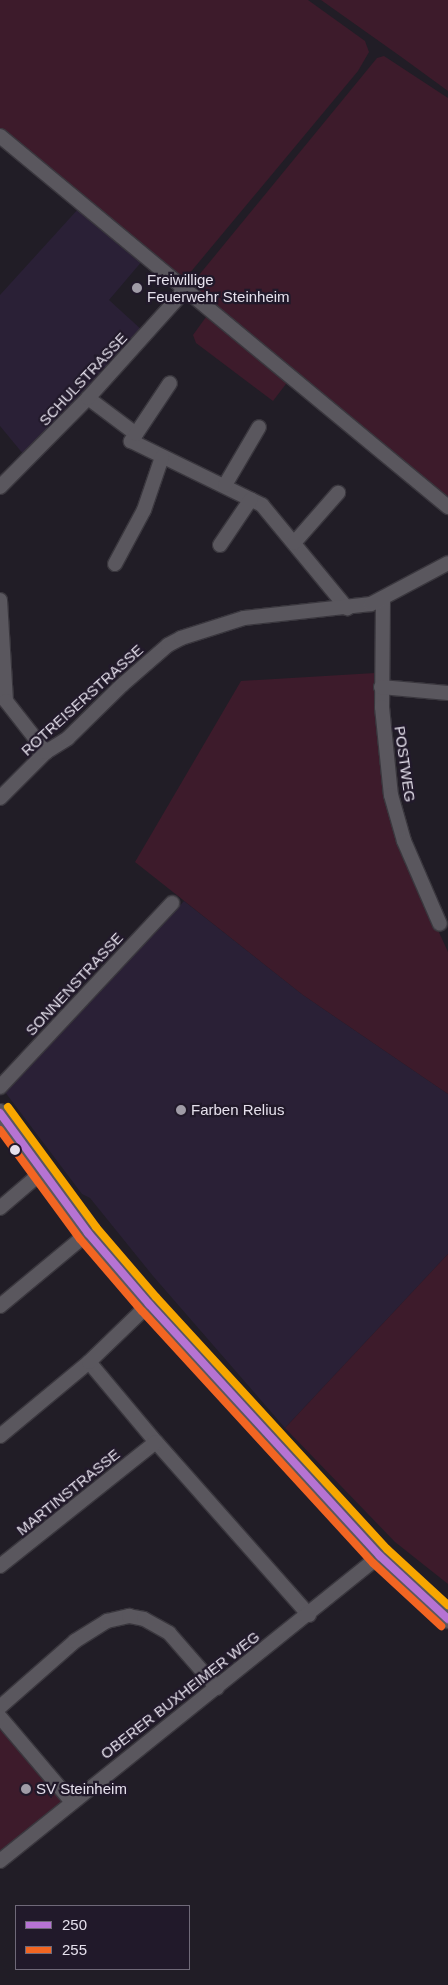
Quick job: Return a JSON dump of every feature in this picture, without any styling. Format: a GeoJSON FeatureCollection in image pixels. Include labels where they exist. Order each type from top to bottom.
{"type":"FeatureCollection","features":[{"type":"Feature","properties":{"kind":"street"},"geometry":{"type":"LineString","coordinates":[[0,136],[448,508]]}},
{"type":"Feature","properties":{"kind":"street","name":"SCHULSTRASSE"},"geometry":{"type":"LineString","coordinates":[[0,487],[88,398],[179,298],[183,288]]}},
{"type":"Feature","properties":{"kind":"street"},"geometry":{"type":"LineString","coordinates":[[170,383],[132,441],[162,457],[225,484],[262,505],[347,608]]}},
{"type":"Feature","properties":{"kind":"street"},"geometry":{"type":"LineString","coordinates":[[88,398],[136,434]]}},
{"type":"Feature","properties":{"kind":"street"},"geometry":{"type":"LineString","coordinates":[[225,484],[259,427]]}},
{"type":"Feature","properties":{"kind":"street"},"geometry":{"type":"LineString","coordinates":[[115,564],[144,510],[162,457]]}},
{"type":"Feature","properties":{"kind":"street"},"geometry":{"type":"LineString","coordinates":[[294,543],[338,493]]}},
{"type":"Feature","properties":{"kind":"street"},"geometry":{"type":"LineString","coordinates":[[220,544],[251,499]]}},
{"type":"Feature","properties":{"kind":"street"},"geometry":{"type":"LineString","coordinates":[[442,567],[448,580]]}},
{"type":"Feature","properties":{"kind":"street","name":"ROTREISERSTRASSE"},"geometry":{"type":"LineString","coordinates":[[0,798],[46,752],[68,738],[122,685],[168,645],[181,638],[244,618],[347,608],[384,600],[442,567]]}},
{"type":"Feature","properties":{"kind":"street"},"geometry":{"type":"LineString","coordinates":[[0,600],[6,701],[46,752]]}},
{"type":"Feature","properties":{"kind":"street","name":"POSTWEG"},"geometry":{"type":"LineString","coordinates":[[384,600],[381,687],[384,743],[396,817],[440,924]]}},
{"type":"Feature","properties":{"kind":"street"},"geometry":{"type":"LineString","coordinates":[[381,687],[448,693]]}},
{"type":"Feature","properties":{"kind":"street","name":"SONNENSTRASSE"},"geometry":{"type":"LineString","coordinates":[[0,1086],[172,903]]}},
{"type":"Feature","properties":{"kind":"street"},"geometry":{"type":"LineString","coordinates":[[0,1113],[88,1233],[149,1304],[380,1556],[448,1619]]}},
{"type":"Feature","properties":{"kind":"street"},"geometry":{"type":"LineString","coordinates":[[0,1208],[42,1172]]}},
{"type":"Feature","properties":{"kind":"street"},"geometry":{"type":"LineString","coordinates":[[0,1306],[88,1233]]}},
{"type":"Feature","properties":{"kind":"street"},"geometry":{"type":"LineString","coordinates":[[0,1436],[90,1362],[149,1304]]}},
{"type":"Feature","properties":{"kind":"street"},"geometry":{"type":"LineString","coordinates":[[90,1362],[156,1442],[309,1615]]}},
{"type":"Feature","properties":{"kind":"street","name":"MARTINSTRASSE"},"geometry":{"type":"LineString","coordinates":[[0,1566],[156,1442]]}},
{"type":"Feature","properties":{"kind":"street","name":"OBERER BUXHEIMER WEG"},"geometry":{"type":"LineString","coordinates":[[0,1861],[56,1819],[72,1802],[309,1615],[380,1556]]}},
{"type":"Feature","properties":{"kind":"street"},"geometry":{"type":"LineString","coordinates":[[0,1708],[75,1641],[107,1621],[129,1616],[144,1619],[169,1633],[217,1688]]}},
{"type":"Feature","properties":{"kind":"street"},"geometry":{"type":"LineString","coordinates":[[0,1717],[72,1802]]}},
{"type":"Feature","properties":{"kind":"shaded area"},"geometry":{"type":"Polygon","coordinates":[[[0,0],[308,0],[365,41],[369,52],[358,71],[184,280],[0,131],[0,0]]]}},
{"type":"Feature","properties":{"kind":"shaded area"},"geometry":{"type":"Polygon","coordinates":[[[321,0],[448,0],[448,91],[400,56],[321,0]]]}},
{"type":"Feature","properties":{"kind":"shaded area"},"geometry":{"type":"Polygon","coordinates":[[[384,56],[448,98],[448,502],[190,286],[377,58],[384,56]]]}},
{"type":"Feature","properties":{"kind":"shaded area"},"geometry":{"type":"Polygon","coordinates":[[[79,208],[143,260],[109,300],[143,331],[24,455],[0,426],[0,295],[79,208]]]}},
{"type":"Feature","properties":{"kind":"shaded area"},"geometry":{"type":"Polygon","coordinates":[[[206,317],[289,380],[273,401],[196,343],[193,335],[206,317]]]}},
{"type":"Feature","properties":{"kind":"shaded area"},"geometry":{"type":"Polygon","coordinates":[[[375,673],[380,745],[427,906],[448,952],[448,1094],[303,995],[135,862],[241,681],[375,673]]]}},
{"type":"Feature","properties":{"kind":"shaded area"},"geometry":{"type":"Polygon","coordinates":[[[184,901],[303,995],[448,1094],[448,1254],[285,1428],[153,1276],[90,1198],[82,1194],[5,1092],[184,901]]]}},
{"type":"Feature","properties":{"kind":"shaded area"},"geometry":{"type":"Polygon","coordinates":[[[448,1254],[448,1584],[395,1542],[285,1428],[448,1254]]]}},
{"type":"Feature","properties":{"kind":"shaded area","name":"SV Steinheim"},"geometry":{"type":"Polygon","coordinates":[[[0,1728],[64,1802],[0,1855],[0,1728]]]}},
{"type":"Feature","properties":{"kind":"transit line"},"geometry":{"type":"LineString","coordinates":[[8,1107],[96,1227],[156,1297],[387,1549],[448,1605]]}},
{"type":"Feature","properties":{"kind":"transit line","name":"250"},"geometry":{"type":"LineString","coordinates":[[0,1113],[88,1233],[149,1304],[380,1556],[448,1619]]}},
{"type":"Feature","properties":{"kind":"transit line","name":"255"},"geometry":{"type":"LineString","coordinates":[[0,1130],[80,1239],[142,1311],[373,1563],[441,1626]]}},
{"type":"Feature","properties":{"kind":"place","name":"Freiwillige Feuerwehr Steinheim"},"geometry":{"type":"Point","coordinates":[137,288]}},
{"type":"Feature","properties":{"kind":"place","name":"Farben Relius"},"geometry":{"type":"Point","coordinates":[181,1110]}},
{"type":"Feature","properties":{"kind":"place","name":"SV Steinheim"},"geometry":{"type":"Point","coordinates":[26,1789]}}]}
